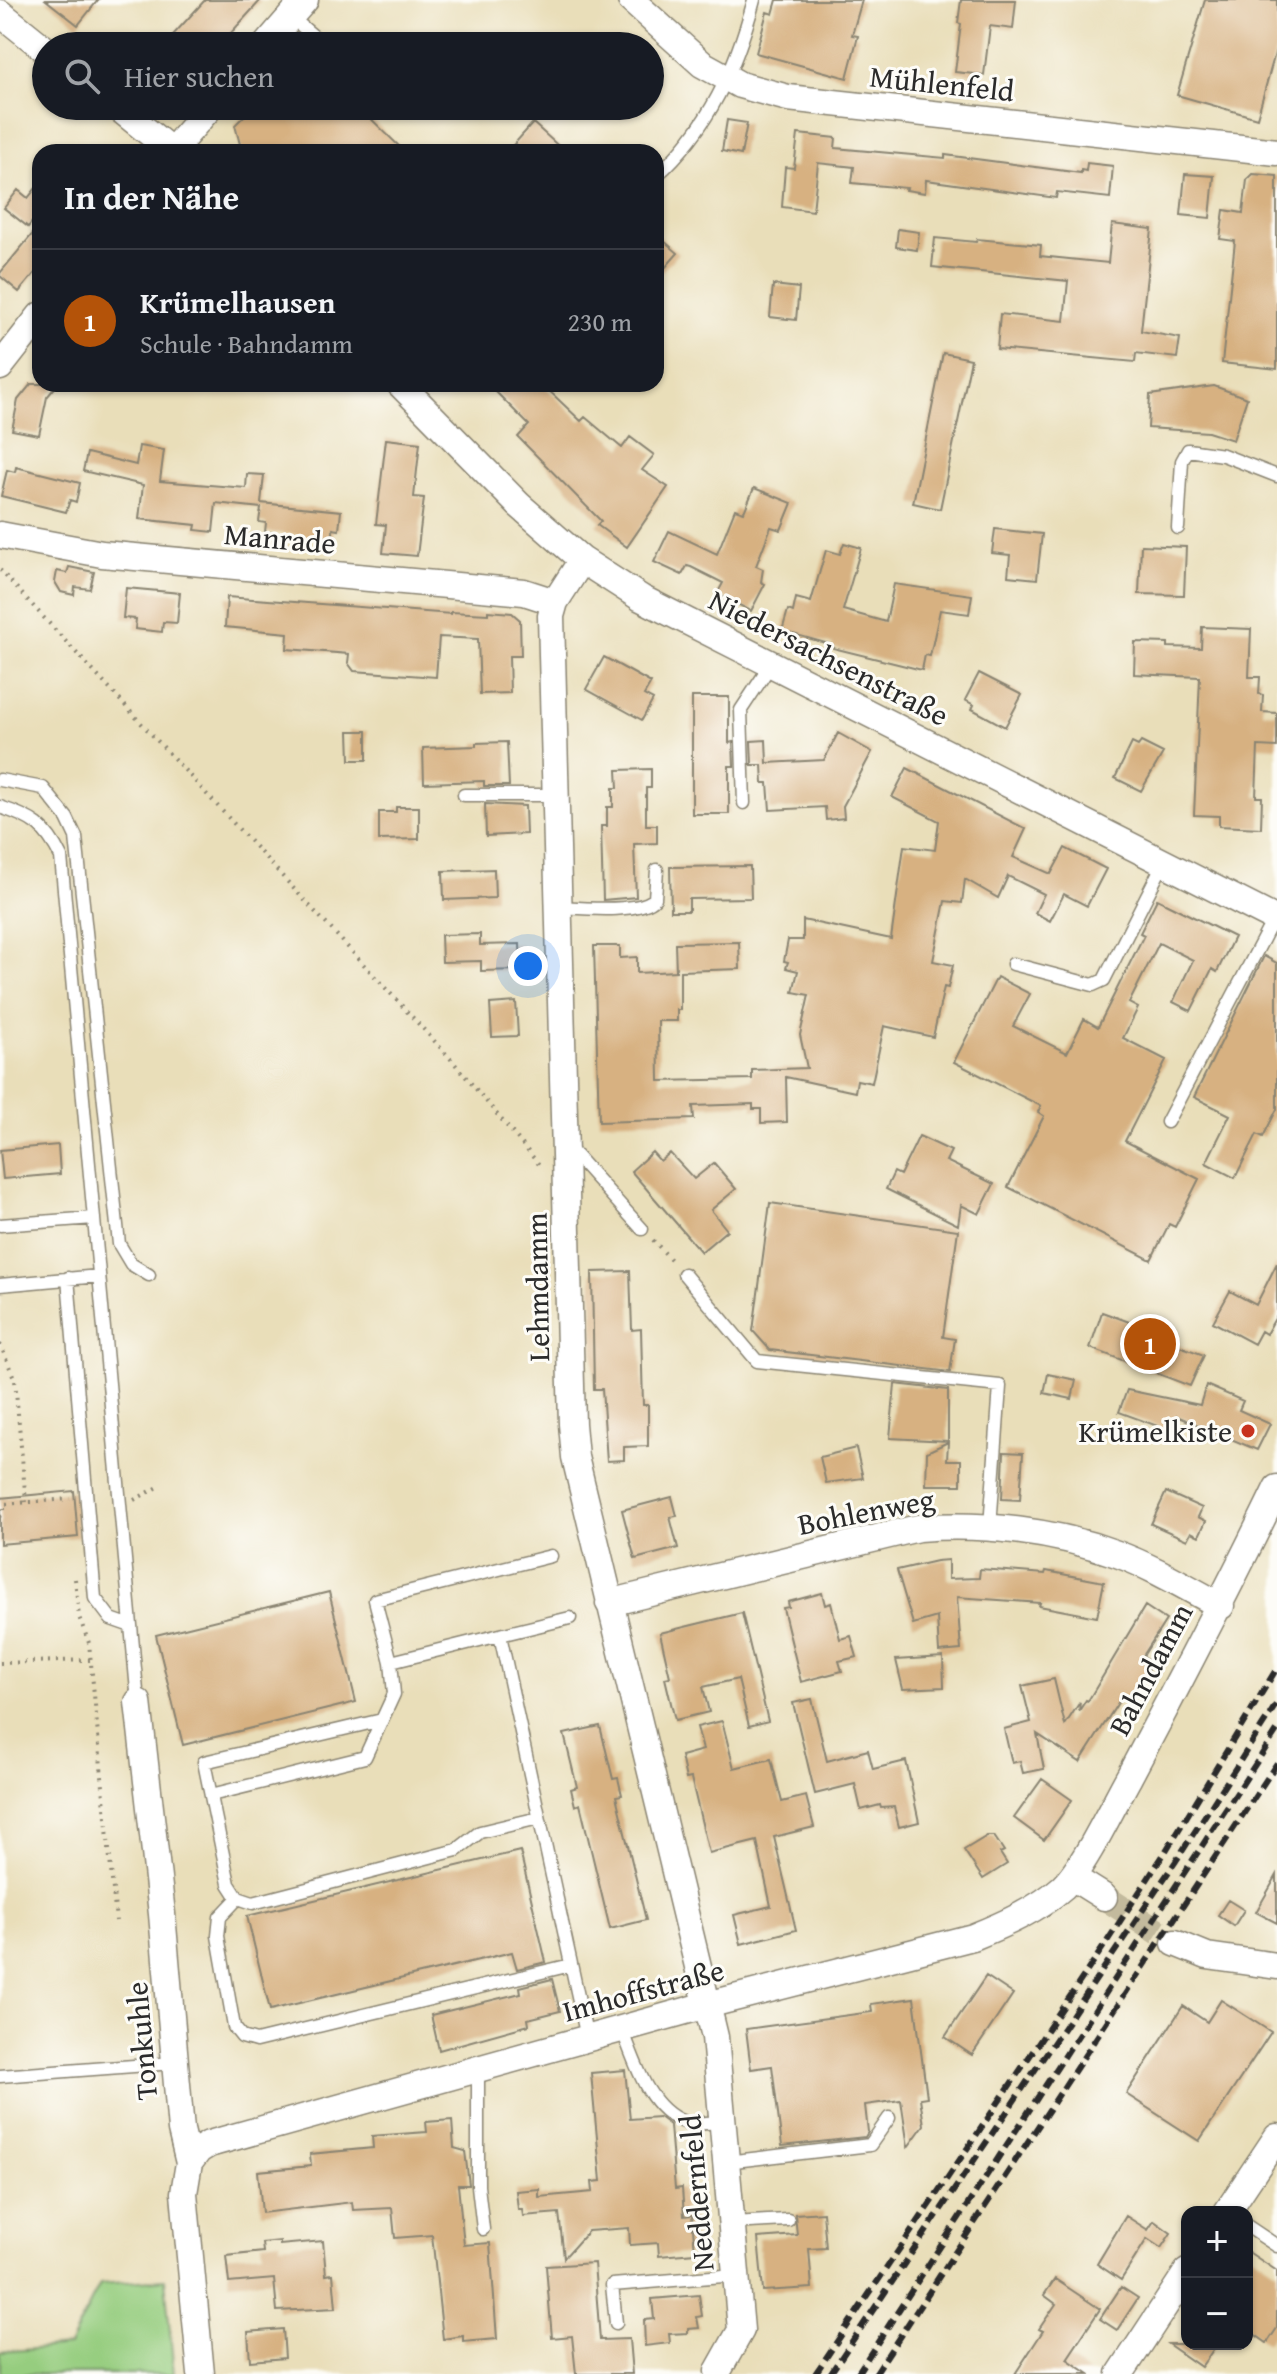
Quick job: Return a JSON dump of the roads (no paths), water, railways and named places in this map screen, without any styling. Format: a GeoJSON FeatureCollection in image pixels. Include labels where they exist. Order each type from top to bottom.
{"type":"FeatureCollection","features":[{"type":"Feature","properties":{"kind":"street","name":"Mühlenfeld"},"geometry":{"type":"LineString","coordinates":[[631,0],[702,64],[740,85],[788,98],[1277,152]]}},
{"type":"Feature","properties":{"kind":"street"},"geometry":{"type":"LineString","coordinates":[[277,32],[300,5]]}},
{"type":"Feature","properties":{"kind":"street"},"geometry":{"type":"LineString","coordinates":[[0,13],[32,39]]}},
{"type":"Feature","properties":{"kind":"street"},"geometry":{"type":"LineString","coordinates":[[133,120],[162,144]]}},
{"type":"Feature","properties":{"kind":"street"},"geometry":{"type":"LineString","coordinates":[[179,144],[199,120]]}},
{"type":"Feature","properties":{"kind":"street"},"geometry":{"type":"LineString","coordinates":[[0,367],[32,326]]}},
{"type":"Feature","properties":{"kind":"street","name":"Niedersachsenstraße"},"geometry":{"type":"LineString","coordinates":[[408,392],[519,505],[582,560],[641,598],[1276,919]]}},
{"type":"Feature","properties":{"kind":"street","name":"Manrade"},"geometry":{"type":"LineString","coordinates":[[0,535],[102,554],[524,592],[555,602]]}},
{"type":"Feature","properties":{"kind":"street","name":"Lehmdamm"},"geometry":{"type":"LineString","coordinates":[[582,560],[555,602],[551,616],[575,1457],[707,2005]]}},
{"type":"Feature","properties":{"kind":"street","name":"Bahndamm"},"geometry":{"type":"LineString","coordinates":[[1072,1877],[1221,1606],[1277,1488]]}},
{"type":"Feature","properties":{"kind":"street","name":"Bohlenweg"},"geometry":{"type":"LineString","coordinates":[[609,1603],[918,1528],[990,1527],[1081,1542],[1118,1554],[1157,1571],[1221,1606]]}},
{"type":"Feature","properties":{"kind":"street","name":"Tonkuhle"},"geometry":{"type":"LineString","coordinates":[[138,1702],[162,1914],[181,2130],[189,2163],[184,2193],[201,2374]]}},
{"type":"Feature","properties":{"kind":"street"},"geometry":{"type":"LineString","coordinates":[[1072,1877],[1104,1897]]}},
{"type":"Feature","properties":{"kind":"street","name":"Imhoffstraße"},"geometry":{"type":"LineString","coordinates":[[189,2163],[199,2150],[209,2144],[707,2005],[973,1937],[1039,1905],[1072,1877]]}},
{"type":"Feature","properties":{"kind":"street"},"geometry":{"type":"LineString","coordinates":[[1175,1943],[1207,1956],[1277,1966]]}},
{"type":"Feature","properties":{"kind":"street","name":"Neddernfeld"},"geometry":{"type":"LineString","coordinates":[[707,2005],[715,2037],[741,2330],[718,2371]]}},
{"type":"Feature","properties":{"kind":"street"},"geometry":{"type":"LineString","coordinates":[[1231,2206],[1277,2137]]}},
{"type":"Feature","properties":{"kind":"street"},"geometry":{"type":"LineString","coordinates":[[1120,2374],[1183,2278]]}},
{"type":"Feature","properties":{"kind":"lane"},"geometry":{"type":"LineString","coordinates":[[664,169],[703,122],[728,79],[754,0]]}},
{"type":"Feature","properties":{"kind":"lane"},"geometry":{"type":"LineString","coordinates":[[300,5],[316,32]]}},
{"type":"Feature","properties":{"kind":"lane"},"geometry":{"type":"LineString","coordinates":[[1178,528],[1182,461],[1188,450],[1223,455],[1277,476]]}},
{"type":"Feature","properties":{"kind":"lane"},"geometry":{"type":"LineString","coordinates":[[744,803],[741,710],[772,663]]}},
{"type":"Feature","properties":{"kind":"lane"},"geometry":{"type":"LineString","coordinates":[[0,780],[43,788],[67,818],[76,837],[119,1244],[131,1264],[149,1275]]}},
{"type":"Feature","properties":{"kind":"lane"},"geometry":{"type":"LineString","coordinates":[[464,795],[556,795]]}},
{"type":"Feature","properties":{"kind":"lane"},"geometry":{"type":"LineString","coordinates":[[0,807],[28,816],[51,836],[61,857],[138,1702]]}},
{"type":"Feature","properties":{"kind":"lane"},"geometry":{"type":"LineString","coordinates":[[1013,964],[1093,985],[1104,980],[1164,862]]}},
{"type":"Feature","properties":{"kind":"lane"},"geometry":{"type":"LineString","coordinates":[[559,907],[634,907],[648,904],[655,898],[657,870]]}},
{"type":"Feature","properties":{"kind":"lane"},"geometry":{"type":"LineString","coordinates":[[1167,1122],[1276,919]]}},
{"type":"Feature","properties":{"kind":"lane"},"geometry":{"type":"LineString","coordinates":[[565,1144],[642,1229]]}},
{"type":"Feature","properties":{"kind":"lane"},"geometry":{"type":"LineString","coordinates":[[0,1225],[94,1218]]}},
{"type":"Feature","properties":{"kind":"lane"},"geometry":{"type":"LineString","coordinates":[[684,1274],[757,1361],[1000,1386],[990,1527]]}},
{"type":"Feature","properties":{"kind":"lane"},"geometry":{"type":"LineString","coordinates":[[0,1285],[99,1276]]}},
{"type":"Feature","properties":{"kind":"lane"},"geometry":{"type":"LineString","coordinates":[[68,1278],[95,1598],[111,1619],[131,1626]]}},
{"type":"Feature","properties":{"kind":"lane"},"geometry":{"type":"LineString","coordinates":[[211,1795],[365,1757],[394,1694],[391,1662],[375,1600],[551,1556]]}},
{"type":"Feature","properties":{"kind":"lane"},"geometry":{"type":"LineString","coordinates":[[391,1662],[570,1618]]}},
{"type":"Feature","properties":{"kind":"lane"},"geometry":{"type":"LineString","coordinates":[[500,1635],[587,2038]]}},
{"type":"Feature","properties":{"kind":"lane"},"geometry":{"type":"LineString","coordinates":[[382,1720],[204,1762],[229,1884],[238,1898],[253,1903],[457,1850],[480,1832],[539,1818]]}},
{"type":"Feature","properties":{"kind":"lane"},"geometry":{"type":"LineString","coordinates":[[238,1898],[220,1917],[218,1936],[234,2027],[242,2037],[256,2041],[571,1965]]}},
{"type":"Feature","properties":{"kind":"lane"},"geometry":{"type":"LineString","coordinates":[[622,2029],[646,2089],[668,2112],[685,2123],[722,2122]]}},
{"type":"Feature","properties":{"kind":"lane"},"geometry":{"type":"LineString","coordinates":[[0,2076],[174,2063]]}},
{"type":"Feature","properties":{"kind":"lane"},"geometry":{"type":"LineString","coordinates":[[478,2069],[478,2186],[483,2229]]}},
{"type":"Feature","properties":{"kind":"lane"},"geometry":{"type":"LineString","coordinates":[[726,2162],[870,2145],[889,2118]]}},
{"type":"Feature","properties":{"kind":"lane"},"geometry":{"type":"LineString","coordinates":[[731,2223],[788,2220]]}},
{"type":"Feature","properties":{"kind":"lane"},"geometry":{"type":"LineString","coordinates":[[1253,2230],[1277,2246]]}},
{"type":"Feature","properties":{"kind":"lane"},"geometry":{"type":"LineString","coordinates":[[616,2323],[612,2285],[736,2275]]}},
{"type":"Feature","properties":{"kind":"tunnel"},"geometry":{"type":"LineString","coordinates":[[1104,1897],[1175,1943]]}},
{"type":"Feature","properties":{"kind":"railway"},"geometry":{"type":"LineString","coordinates":[[815,2374],[1104,1946],[1277,1668]]}},
{"type":"Feature","properties":{"kind":"railway"},"geometry":{"type":"LineString","coordinates":[[830,2374],[1176,1861],[1277,1703]]}},
{"type":"Feature","properties":{"kind":"railway"},"geometry":{"type":"LineString","coordinates":[[857,2374],[1277,1731]]}},
{"type":"Feature","properties":{"kind":"railway"},"geometry":{"type":"LineString","coordinates":[[875,2374],[1277,1763]]}},
{"type":"Feature","properties":{"kind":"place","name":"Krümelhausen"},"geometry":{"type":"Point","coordinates":[1150,1344]}},
{"type":"Feature","properties":{"kind":"place","name":"Krümelkiste"},"geometry":{"type":"Point","coordinates":[1248,1431]}}]}
